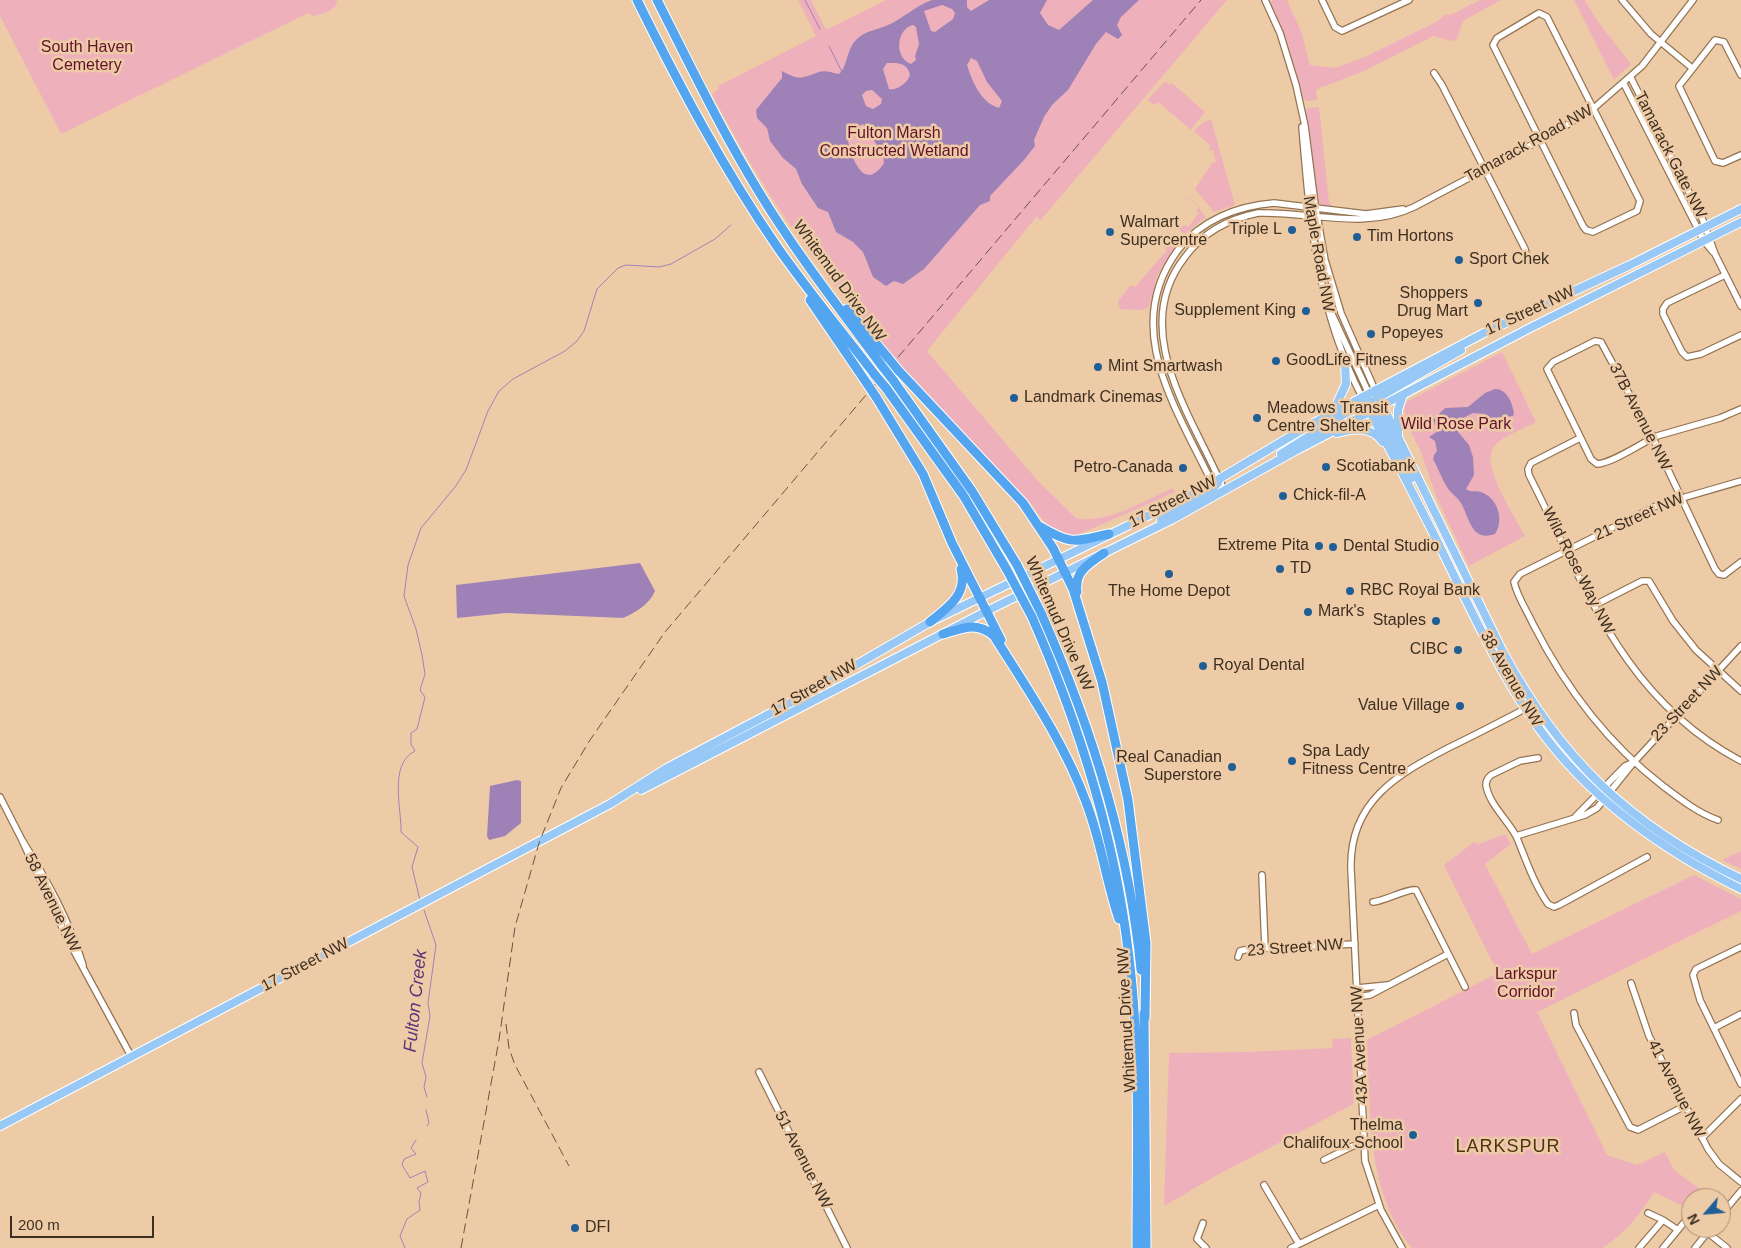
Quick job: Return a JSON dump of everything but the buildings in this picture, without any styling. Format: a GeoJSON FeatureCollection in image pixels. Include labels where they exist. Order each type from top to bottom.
{"type":"FeatureCollection","features":[{"type":"Feature","properties":{"kind":"highway"},"geometry":{"type":"LineString","coordinates":[[632,0],[657,40]]}},
{"type":"Feature","properties":{"kind":"highway"},"geometry":{"type":"LineString","coordinates":[[637,0],[657,40]]}},
{"type":"Feature","properties":{"kind":"highway"},"geometry":{"type":"LineString","coordinates":[[658,0],[698,80]]}},
{"type":"Feature","properties":{"kind":"highway"},"geometry":{"type":"LineString","coordinates":[[662,0],[698,80]]}},
{"type":"Feature","properties":{"kind":"highway","name":"Whitemud Drive NW"},"geometry":{"type":"LineString","coordinates":[[657,40],[723,160],[778,247],[886,388],[957,487],[1007,570],[1032,617],[1056,671],[1088,759],[1115,869],[1128,949],[1136,1046],[1137,1248]]}},
{"type":"Feature","properties":{"kind":"highway","name":"Whitemud Drive NW"},"geometry":{"type":"LineString","coordinates":[[698,80],[749,175],[790,240],[972,490],[1017,565],[1041,613],[1082,712],[1115,819],[1127,872],[1138,946],[1145,1018],[1146,1248]]}},
{"type":"Feature","properties":{"kind":"highway"},"geometry":{"type":"LineString","coordinates":[[790,240],[898,370],[1010,488],[1039,526],[1066,572],[1079,604],[1110,715],[1132,825],[1146,944],[1145,1018]]}},
{"type":"Feature","properties":{"kind":"highway"},"geometry":{"type":"LineString","coordinates":[[778,247],[807,296],[876,397],[923,474],[952,543],[979,600],[1034,699]]}},
{"type":"Feature","properties":{"kind":"highway"},"geometry":{"type":"LineString","coordinates":[[1039,526],[1060,539],[1070,541],[1109,534]]}},
{"type":"Feature","properties":{"kind":"highway"},"geometry":{"type":"LineString","coordinates":[[930,622],[952,604],[962,588],[964,579],[952,543]]}},
{"type":"Feature","properties":{"kind":"highway"},"geometry":{"type":"LineString","coordinates":[[1079,604],[1076,579],[1083,570],[1104,553]]}},
{"type":"Feature","properties":{"kind":"highway"},"geometry":{"type":"LineString","coordinates":[[943,634],[969,626],[987,630],[994,636],[1055,733],[1086,802],[1101,846],[1114,904],[1128,949]]}},
{"type":"Feature","properties":{"kind":"main road","name":"17 Street NW"},"geometry":{"type":"LineString","coordinates":[[0,1126],[610,804],[671,776],[943,634],[1139,536],[1173,512],[1218,487],[1332,413],[1372,401],[1403,395],[1706,234],[1741,209]]}},
{"type":"Feature","properties":{"kind":"main road","name":"17 Street NW"},"geometry":{"type":"LineString","coordinates":[[610,804],[668,768],[801,697],[930,622],[971,601],[979,600],[1109,534],[1218,487],[1251,476],[1323,437],[1372,401],[1451,356],[1472,339],[1706,234],[1741,222]]}},
{"type":"Feature","properties":{"kind":"main road"},"geometry":{"type":"LineString","coordinates":[[1332,413],[1346,384],[1345,362]]}},
{"type":"Feature","properties":{"kind":"main road"},"geometry":{"type":"LineString","coordinates":[[1398,436],[1398,410],[1403,395]]}},
{"type":"Feature","properties":{"kind":"main road","name":"38 Avenue NW"},"geometry":{"type":"LineString","coordinates":[[1372,401],[1398,436],[1435,516],[1503,652],[1532,703],[1563,744],[1604,794],[1677,846],[1741,879]]}},
{"type":"Feature","properties":{"kind":"main road","name":"38 Avenue NW"},"geometry":{"type":"LineString","coordinates":[[1372,401],[1388,447],[1503,671],[1525,708],[1559,754],[1659,843],[1741,889]]}},
{"type":"Feature","properties":{"kind":"main road"},"geometry":{"type":"LineString","coordinates":[[1251,476],[1335,418],[1372,401],[1435,516]]}},
{"type":"Feature","properties":{"kind":"main road"},"geometry":{"type":"LineString","coordinates":[[1323,437],[1358,429],[1380,438],[1388,447]]}},
{"type":"Feature","properties":{"kind":"street","name":"Maple Road NW"},"geometry":{"type":"LineString","coordinates":[[1265,0],[1280,33],[1301,105],[1323,292],[1331,326],[1345,362],[1372,401]]}},
{"type":"Feature","properties":{"kind":"street"},"geometry":{"type":"LineString","coordinates":[[1322,0],[1338,30],[1349,30],[1410,0]]}},
{"type":"Feature","properties":{"kind":"street"},"geometry":{"type":"LineString","coordinates":[[1622,0],[1661,43],[1692,68]]}},
{"type":"Feature","properties":{"kind":"street","name":"Tamarack Road NW"},"geometry":{"type":"LineString","coordinates":[[1313,212],[1372,220],[1395,216],[1414,208],[1540,141],[1594,108],[1631,78],[1661,43],[1692,0]]}},
{"type":"Feature","properties":{"kind":"street"},"geometry":{"type":"LineString","coordinates":[[1543,13],[1594,108],[1639,198],[1640,206],[1637,211],[1595,231],[1588,232],[1583,226],[1540,141],[1493,43],[1497,38],[1529,18],[1543,13]]}},
{"type":"Feature","properties":{"kind":"street"},"geometry":{"type":"LineString","coordinates":[[1741,75],[1724,42],[1718,39],[1712,42],[1678,86],[1717,162],[1723,163],[1741,155]]}},
{"type":"Feature","properties":{"kind":"street"},"geometry":{"type":"LineString","coordinates":[[1434,72],[1528,258]]}},
{"type":"Feature","properties":{"kind":"street","name":"Tamarack Gate NW"},"geometry":{"type":"LineString","coordinates":[[1631,78],[1706,234]]}},
{"type":"Feature","properties":{"kind":"street","name":"Tamarack Gate NW"},"geometry":{"type":"LineString","coordinates":[[1624,84],[1706,234]]}},
{"type":"Feature","properties":{"kind":"street"},"geometry":{"type":"LineString","coordinates":[[1218,487],[1173,404],[1160,369],[1153,315],[1161,281],[1181,246],[1194,233],[1228,212],[1260,204],[1274,203],[1313,212]]}},
{"type":"Feature","properties":{"kind":"street","name":"Maple Road NW"},"geometry":{"type":"LineString","coordinates":[[1313,212],[1339,307],[1372,401]]}},
{"type":"Feature","properties":{"kind":"street"},"geometry":{"type":"LineString","coordinates":[[1218,487],[1169,369],[1162,323],[1167,289],[1174,272],[1188,252],[1202,238],[1219,226],[1240,217],[1258,213],[1313,212]]}},
{"type":"Feature","properties":{"kind":"street"},"geometry":{"type":"LineString","coordinates":[[1706,234],[1741,306]]}},
{"type":"Feature","properties":{"kind":"street"},"geometry":{"type":"LineString","coordinates":[[1725,275],[1667,303],[1663,314],[1682,352],[1687,356],[1701,354],[1741,335]]}},
{"type":"Feature","properties":{"kind":"street"},"geometry":{"type":"LineString","coordinates":[[1323,292],[1340,336],[1372,401]]}},
{"type":"Feature","properties":{"kind":"street","name":"37B Avenue NW"},"geometry":{"type":"LineString","coordinates":[[1580,438],[1549,375],[1548,367],[1553,362],[1599,340],[1604,345],[1653,438],[1714,569],[1721,575],[1726,574],[1741,562]]}},
{"type":"Feature","properties":{"kind":"street"},"geometry":{"type":"LineString","coordinates":[[1580,438],[1591,460],[1596,464],[1604,462],[1653,438],[1725,416],[1741,409]]}},
{"type":"Feature","properties":{"kind":"street","name":"Wild Rose Way NW"},"geometry":{"type":"LineString","coordinates":[[1580,438],[1533,461],[1528,469],[1595,605],[1612,639],[1630,666],[1653,694],[1676,716],[1714,746],[1741,761]]}},
{"type":"Feature","properties":{"kind":"street","name":"21 Street NW"},"geometry":{"type":"LineString","coordinates":[[1634,762],[1599,725],[1573,692],[1544,644],[1514,584],[1516,577],[1658,505],[1680,497],[1741,481]]}},
{"type":"Feature","properties":{"kind":"street"},"geometry":{"type":"LineString","coordinates":[[1595,605],[1642,581],[1649,581],[1683,635],[1717,672],[1741,691]]}},
{"type":"Feature","properties":{"kind":"street","name":"23 Street NW"},"geometry":{"type":"LineString","coordinates":[[1516,836],[1575,817],[1604,794],[1741,646]]}},
{"type":"Feature","properties":{"kind":"street"},"geometry":{"type":"LineString","coordinates":[[1525,708],[1532,703]]}},
{"type":"Feature","properties":{"kind":"street","name":"43A Avenue NW"},"geometry":{"type":"LineString","coordinates":[[1402,1248],[1379,1205],[1367,1169],[1364,1145],[1357,997],[1351,864],[1352,849],[1359,827],[1374,800],[1387,785],[1413,767],[1525,708]]}},
{"type":"Feature","properties":{"kind":"street"},"geometry":{"type":"LineString","coordinates":[[1538,758],[1515,763],[1491,775],[1486,782],[1497,809],[1516,836],[1522,855],[1549,905],[1559,905],[1647,857]]}},
{"type":"Feature","properties":{"kind":"street"},"geometry":{"type":"LineString","coordinates":[[1634,762],[1679,798],[1718,820]]}},
{"type":"Feature","properties":{"kind":"street","name":"58 Avenue NW"},"geometry":{"type":"LineString","coordinates":[[0,797],[22,840],[48,882],[74,936],[83,965],[130,1056]]}},
{"type":"Feature","properties":{"kind":"street"},"geometry":{"type":"LineString","coordinates":[[1262,875],[1265,948]]}},
{"type":"Feature","properties":{"kind":"street"},"geometry":{"type":"LineString","coordinates":[[1373,902],[1386,900],[1414,889],[1419,895],[1465,987]]}},
{"type":"Feature","properties":{"kind":"street","name":"23 Street NW"},"geometry":{"type":"LineString","coordinates":[[1238,957],[1242,950],[1355,944]]}},
{"type":"Feature","properties":{"kind":"street"},"geometry":{"type":"LineString","coordinates":[[1741,947],[1693,972],[1697,994],[1741,1084]]}},
{"type":"Feature","properties":{"kind":"street"},"geometry":{"type":"LineString","coordinates":[[1357,997],[1370,995],[1448,954]]}},
{"type":"Feature","properties":{"kind":"street","name":"41 Avenue NW"},"geometry":{"type":"LineString","coordinates":[[1631,983],[1646,1027],[1702,1138],[1715,1159],[1741,1182]]}},
{"type":"Feature","properties":{"kind":"street"},"geometry":{"type":"LineString","coordinates":[[1357,988],[1388,984]]}},
{"type":"Feature","properties":{"kind":"street"},"geometry":{"type":"LineString","coordinates":[[1574,1013],[1576,1025],[1627,1124],[1633,1130],[1640,1129],[1685,1106]]}},
{"type":"Feature","properties":{"kind":"street"},"geometry":{"type":"LineString","coordinates":[[1714,1028],[1741,1014]]}},
{"type":"Feature","properties":{"kind":"street","name":"51 Avenue NW"},"geometry":{"type":"LineString","coordinates":[[759,1072],[847,1248]]}},
{"type":"Feature","properties":{"kind":"street"},"geometry":{"type":"LineString","coordinates":[[1702,1138],[1741,1099]]}},
{"type":"Feature","properties":{"kind":"street"},"geometry":{"type":"LineString","coordinates":[[1324,1160],[1353,1146],[1364,1145]]}},
{"type":"Feature","properties":{"kind":"street"},"geometry":{"type":"LineString","coordinates":[[1264,1185],[1299,1244]]}},
{"type":"Feature","properties":{"kind":"street"},"geometry":{"type":"LineString","coordinates":[[1731,1203],[1741,1191]]}},
{"type":"Feature","properties":{"kind":"street"},"geometry":{"type":"LineString","coordinates":[[1291,1248],[1379,1205]]}},
{"type":"Feature","properties":{"kind":"street"},"geometry":{"type":"LineString","coordinates":[[1648,1213],[1678,1230]]}},
{"type":"Feature","properties":{"kind":"street"},"geometry":{"type":"LineString","coordinates":[[1639,1248],[1663,1220]]}},
{"type":"Feature","properties":{"kind":"street"},"geometry":{"type":"LineString","coordinates":[[1203,1223],[1197,1239],[1206,1248]]}},
{"type":"Feature","properties":{"kind":"street"},"geometry":{"type":"LineString","coordinates":[[1663,1248],[1681,1226]]}},
{"type":"Feature","properties":{"kind":"street"},"geometry":{"type":"LineString","coordinates":[[1695,1248],[1703,1238]]}},
{"type":"Feature","properties":{"kind":"street"},"geometry":{"type":"LineString","coordinates":[[1720,1245],[1727,1248]]}},
{"type":"Feature","properties":{"kind":"green space","name":"South Haven Cemetery"},"geometry":{"type":"Polygon","coordinates":[[[0,0],[337,0],[336,6],[328,12],[313,16],[308,13],[61,134],[0,16],[0,0]]]}},
{"type":"Feature","properties":{"kind":"green space","name":"Fulton Marsh Constructed Wetland"},"geometry":{"type":"Polygon","coordinates":[[[798,0],[811,0],[826,30],[886,0],[1227,0],[1040,221],[1037,216],[927,351],[1037,480],[1076,518],[1100,518],[1112,515],[1173,488],[1175,492],[1080,534],[1071,535],[1057,532],[1045,522],[1030,503],[917,386],[881,345],[834,286],[789,224],[749,160],[712,94],[719,88],[718,86],[816,36],[798,0]]]}},
{"type":"Feature","properties":{"kind":"green space"},"geometry":{"type":"Polygon","coordinates":[[[1272,0],[1287,0],[1302,34],[1310,65],[1335,68],[1365,57],[1438,21],[1446,14],[1450,15],[1480,0],[1501,0],[1463,21],[1457,39],[1451,41],[1433,36],[1364,71],[1316,90],[1317,100],[1306,101],[1303,98],[1288,45],[1270,5],[1272,0]]]}},
{"type":"Feature","properties":{"kind":"green space"},"geometry":{"type":"Polygon","coordinates":[[[1574,0],[1585,0],[1596,19],[1631,64],[1614,80],[1574,0]]]}},
{"type":"Feature","properties":{"kind":"green space"},"geometry":{"type":"Polygon","coordinates":[[[1165,81],[1170,85],[1172,83],[1205,112],[1191,130],[1158,102],[1155,105],[1147,100],[1165,81]]]}},
{"type":"Feature","properties":{"kind":"green space"},"geometry":{"type":"Polygon","coordinates":[[[1319,107],[1329,202],[1333,208],[1318,204],[1305,111],[1308,108],[1319,107]]]}},
{"type":"Feature","properties":{"kind":"green space"},"geometry":{"type":"Polygon","coordinates":[[[1211,119],[1235,205],[1214,212],[1195,189],[1212,163],[1216,162],[1213,150],[1209,150],[1210,145],[1194,131],[1201,124],[1211,119]]]}},
{"type":"Feature","properties":{"kind":"green space"},"geometry":{"type":"Polygon","coordinates":[[[1187,197],[1196,204],[1206,217],[1184,235],[1173,223],[1170,216],[1173,216],[1172,220],[1181,228],[1184,225],[1188,227],[1199,213],[1196,211],[1198,207],[1188,198],[1185,200],[1187,197]]]}},
{"type":"Feature","properties":{"kind":"green space"},"geometry":{"type":"Polygon","coordinates":[[[1169,234],[1174,235],[1178,242],[1157,276],[1149,307],[1142,310],[1120,309],[1118,301],[1131,285],[1135,287],[1167,250],[1164,247],[1169,234]]]}},
{"type":"Feature","properties":{"kind":"green space","name":"Wild Rose Park"},"geometry":{"type":"Polygon","coordinates":[[[1502,352],[1536,422],[1501,440],[1493,448],[1491,456],[1495,479],[1525,536],[1469,566],[1436,496],[1421,452],[1406,423],[1404,405],[1408,401],[1502,352]]]}},
{"type":"Feature","properties":{"kind":"green space","name":"Larkspur Corridor"},"geometry":{"type":"Polygon","coordinates":[[[1505,834],[1511,844],[1485,864],[1532,954],[1694,875],[1741,899],[1741,911],[1537,1012],[1607,1155],[1637,1165],[1665,1152],[1674,1170],[1698,1188],[1681,1188],[1681,1205],[1654,1192],[1618,1237],[1602,1248],[1412,1248],[1397,1226],[1386,1202],[1378,1176],[1370,1121],[1367,1040],[1498,973],[1444,865],[1474,842],[1479,844],[1505,834]]]}},
{"type":"Feature","properties":{"kind":"green space"},"geometry":{"type":"Polygon","coordinates":[[[1741,851],[1741,869],[1722,860],[1741,851]]]}},
{"type":"Feature","properties":{"kind":"green space"},"geometry":{"type":"Polygon","coordinates":[[[1351,1038],[1354,1104],[1219,1174],[1164,1206],[1169,1053],[1332,1048],[1333,1039],[1351,1038]]]}},
{"type":"Feature","properties":{"kind":"shaded area","name":"Fulton Marsh Constructed Wetland"},"geometry":{"type":"Polygon","coordinates":[[[932,0],[967,0],[967,7],[971,11],[989,0],[1047,0],[1040,13],[1048,25],[1059,30],[1093,0],[1139,0],[1121,17],[1117,25],[1122,35],[1118,39],[1106,32],[1096,44],[1068,90],[1052,105],[1044,117],[1034,140],[1035,146],[990,196],[990,201],[980,205],[924,269],[903,284],[894,281],[886,286],[873,277],[863,252],[853,242],[836,232],[828,212],[818,208],[802,184],[796,169],[783,158],[770,141],[767,128],[757,118],[756,110],[782,78],[782,71],[800,78],[822,71],[839,74],[844,67],[853,44],[859,37],[894,22],[932,0]],[[942,5],[924,11],[931,31],[935,32],[953,19],[955,13],[952,9],[942,5]],[[913,25],[903,32],[899,44],[900,50],[902,56],[911,64],[916,60],[915,56],[919,44],[916,27],[913,25]],[[971,58],[967,65],[978,91],[987,101],[999,108],[1002,101],[987,82],[977,61],[971,58]],[[887,63],[883,69],[889,89],[899,87],[909,77],[910,74],[904,65],[887,63]],[[872,90],[866,91],[862,95],[866,106],[873,109],[881,104],[882,99],[872,90]],[[863,124],[850,130],[847,136],[854,161],[859,168],[864,173],[870,175],[877,172],[884,163],[883,154],[863,124]]]}},
{"type":"Feature","properties":{"kind":"shaded area"},"geometry":{"type":"Polygon","coordinates":[[[1495,389],[1503,391],[1508,397],[1513,409],[1513,416],[1491,418],[1485,414],[1473,413],[1459,420],[1454,427],[1469,445],[1473,457],[1474,475],[1466,489],[1487,495],[1498,510],[1498,528],[1495,534],[1487,536],[1481,535],[1473,528],[1461,503],[1447,487],[1433,459],[1437,451],[1435,441],[1429,437],[1438,431],[1433,420],[1445,408],[1468,407],[1485,393],[1495,389]]]}},
{"type":"Feature","properties":{"kind":"shaded area"},"geometry":{"type":"Polygon","coordinates":[[[640,563],[655,591],[646,604],[623,618],[506,613],[457,618],[456,585],[640,563]]]}},
{"type":"Feature","properties":{"kind":"shaded area"},"geometry":{"type":"Polygon","coordinates":[[[517,780],[521,781],[521,823],[505,836],[489,840],[487,836],[490,786],[517,780]]]}},
{"type":"Feature","properties":{"kind":"waterway"},"geometry":{"type":"LineString","coordinates":[[805,0],[820,29]]}},
{"type":"Feature","properties":{"kind":"waterway"},"geometry":{"type":"LineString","coordinates":[[829,46],[842,72]]}},
{"type":"Feature","properties":{"kind":"waterway","name":"Fulton Creek"},"geometry":{"type":"LineString","coordinates":[[420,900],[412,867],[418,847],[401,832],[398,789],[402,766],[407,757],[415,751],[411,744],[411,733],[417,729],[425,697],[420,690],[425,674],[422,655],[416,629],[404,596],[408,565],[421,528],[455,487],[466,470],[488,411],[499,391],[513,379],[565,351],[577,341],[584,331],[597,289],[618,268],[626,265],[659,267],[671,264],[715,239],[731,225]]}},
{"type":"Feature","properties":{"kind":"waterway","name":"Fulton Creek"},"geometry":{"type":"LineString","coordinates":[[424,910],[436,945],[428,1003],[430,1016],[422,1063],[426,1077],[424,1087],[427,1097]]}},
{"type":"Feature","properties":{"kind":"waterway","name":"Fulton Creek"},"geometry":{"type":"LineString","coordinates":[[426,1110],[429,1123],[427,1126]]}},
{"type":"Feature","properties":{"kind":"waterway","name":"Fulton Creek"},"geometry":{"type":"LineString","coordinates":[[405,1248],[400,1236],[407,1219],[420,1210],[421,1193],[417,1188],[428,1182],[425,1171],[410,1178],[402,1165],[404,1159],[416,1154],[411,1148],[416,1140]]}},
{"type":"Feature","properties":{"kind":"railway"},"geometry":{"type":"LineString","coordinates":[[461,1248],[499,1040],[515,927],[539,843],[561,788],[590,740],[665,632],[1201,0]]}},
{"type":"Feature","properties":{"kind":"railway"},"geometry":{"type":"LineString","coordinates":[[506,1024],[509,1048],[515,1065],[569,1166]]}},
{"type":"Feature","properties":{"kind":"place","name":"Triple L"},"geometry":{"type":"Point","coordinates":[1292,230]}},
{"type":"Feature","properties":{"kind":"place","name":"Walmart Supercentre"},"geometry":{"type":"Point","coordinates":[1110,232]}},
{"type":"Feature","properties":{"kind":"place","name":"Tim Hortons"},"geometry":{"type":"Point","coordinates":[1357,237]}},
{"type":"Feature","properties":{"kind":"place","name":"Sport Chek"},"geometry":{"type":"Point","coordinates":[1459,260]}},
{"type":"Feature","properties":{"kind":"place","name":"Shoppers Drug Mart"},"geometry":{"type":"Point","coordinates":[1478,303]}},
{"type":"Feature","properties":{"kind":"place","name":"Supplement King"},"geometry":{"type":"Point","coordinates":[1306,311]}},
{"type":"Feature","properties":{"kind":"place","name":"Popeyes"},"geometry":{"type":"Point","coordinates":[1371,334]}},
{"type":"Feature","properties":{"kind":"place","name":"GoodLife Fitness"},"geometry":{"type":"Point","coordinates":[1276,361]}},
{"type":"Feature","properties":{"kind":"place","name":"Mint Smartwash"},"geometry":{"type":"Point","coordinates":[1098,367]}},
{"type":"Feature","properties":{"kind":"place","name":"Landmark Cinemas"},"geometry":{"type":"Point","coordinates":[1014,398]}},
{"type":"Feature","properties":{"kind":"place","name":"Meadows Transit Centre Shelter"},"geometry":{"type":"Point","coordinates":[1257,418]}},
{"type":"Feature","properties":{"kind":"place","name":"Scotiabank"},"geometry":{"type":"Point","coordinates":[1326,467]}},
{"type":"Feature","properties":{"kind":"place","name":"Petro-Canada"},"geometry":{"type":"Point","coordinates":[1183,468]}},
{"type":"Feature","properties":{"kind":"place","name":"Chick-fil-A"},"geometry":{"type":"Point","coordinates":[1283,496]}},
{"type":"Feature","properties":{"kind":"place","name":"Extreme Pita"},"geometry":{"type":"Point","coordinates":[1319,546]}},
{"type":"Feature","properties":{"kind":"place","name":"Dental Studio"},"geometry":{"type":"Point","coordinates":[1333,547]}},
{"type":"Feature","properties":{"kind":"place","name":"TD"},"geometry":{"type":"Point","coordinates":[1280,569]}},
{"type":"Feature","properties":{"kind":"place","name":"The Home Depot"},"geometry":{"type":"Point","coordinates":[1169,574]}},
{"type":"Feature","properties":{"kind":"place","name":"RBC Royal Bank"},"geometry":{"type":"Point","coordinates":[1350,591]}},
{"type":"Feature","properties":{"kind":"place","name":"Mark's"},"geometry":{"type":"Point","coordinates":[1308,612]}},
{"type":"Feature","properties":{"kind":"place","name":"Staples"},"geometry":{"type":"Point","coordinates":[1436,621]}},
{"type":"Feature","properties":{"kind":"place","name":"CIBC"},"geometry":{"type":"Point","coordinates":[1458,650]}},
{"type":"Feature","properties":{"kind":"place","name":"Royal Dental"},"geometry":{"type":"Point","coordinates":[1203,666]}},
{"type":"Feature","properties":{"kind":"place","name":"Value Village"},"geometry":{"type":"Point","coordinates":[1460,706]}},
{"type":"Feature","properties":{"kind":"place","name":"Spa Lady Fitness Centre"},"geometry":{"type":"Point","coordinates":[1292,761]}},
{"type":"Feature","properties":{"kind":"place","name":"Real Canadian Superstore"},"geometry":{"type":"Point","coordinates":[1232,767]}},
{"type":"Feature","properties":{"kind":"place","name":"Thelma Chalifoux School"},"geometry":{"type":"Point","coordinates":[1413,1135]}},
{"type":"Feature","properties":{"kind":"place","name":"DFI"},"geometry":{"type":"Point","coordinates":[575,1228]}},
{"type":"Feature","properties":{"kind":"district","name":"LARKSPUR"},"geometry":{"type":"Point","coordinates":[1508,1147]}}]}
